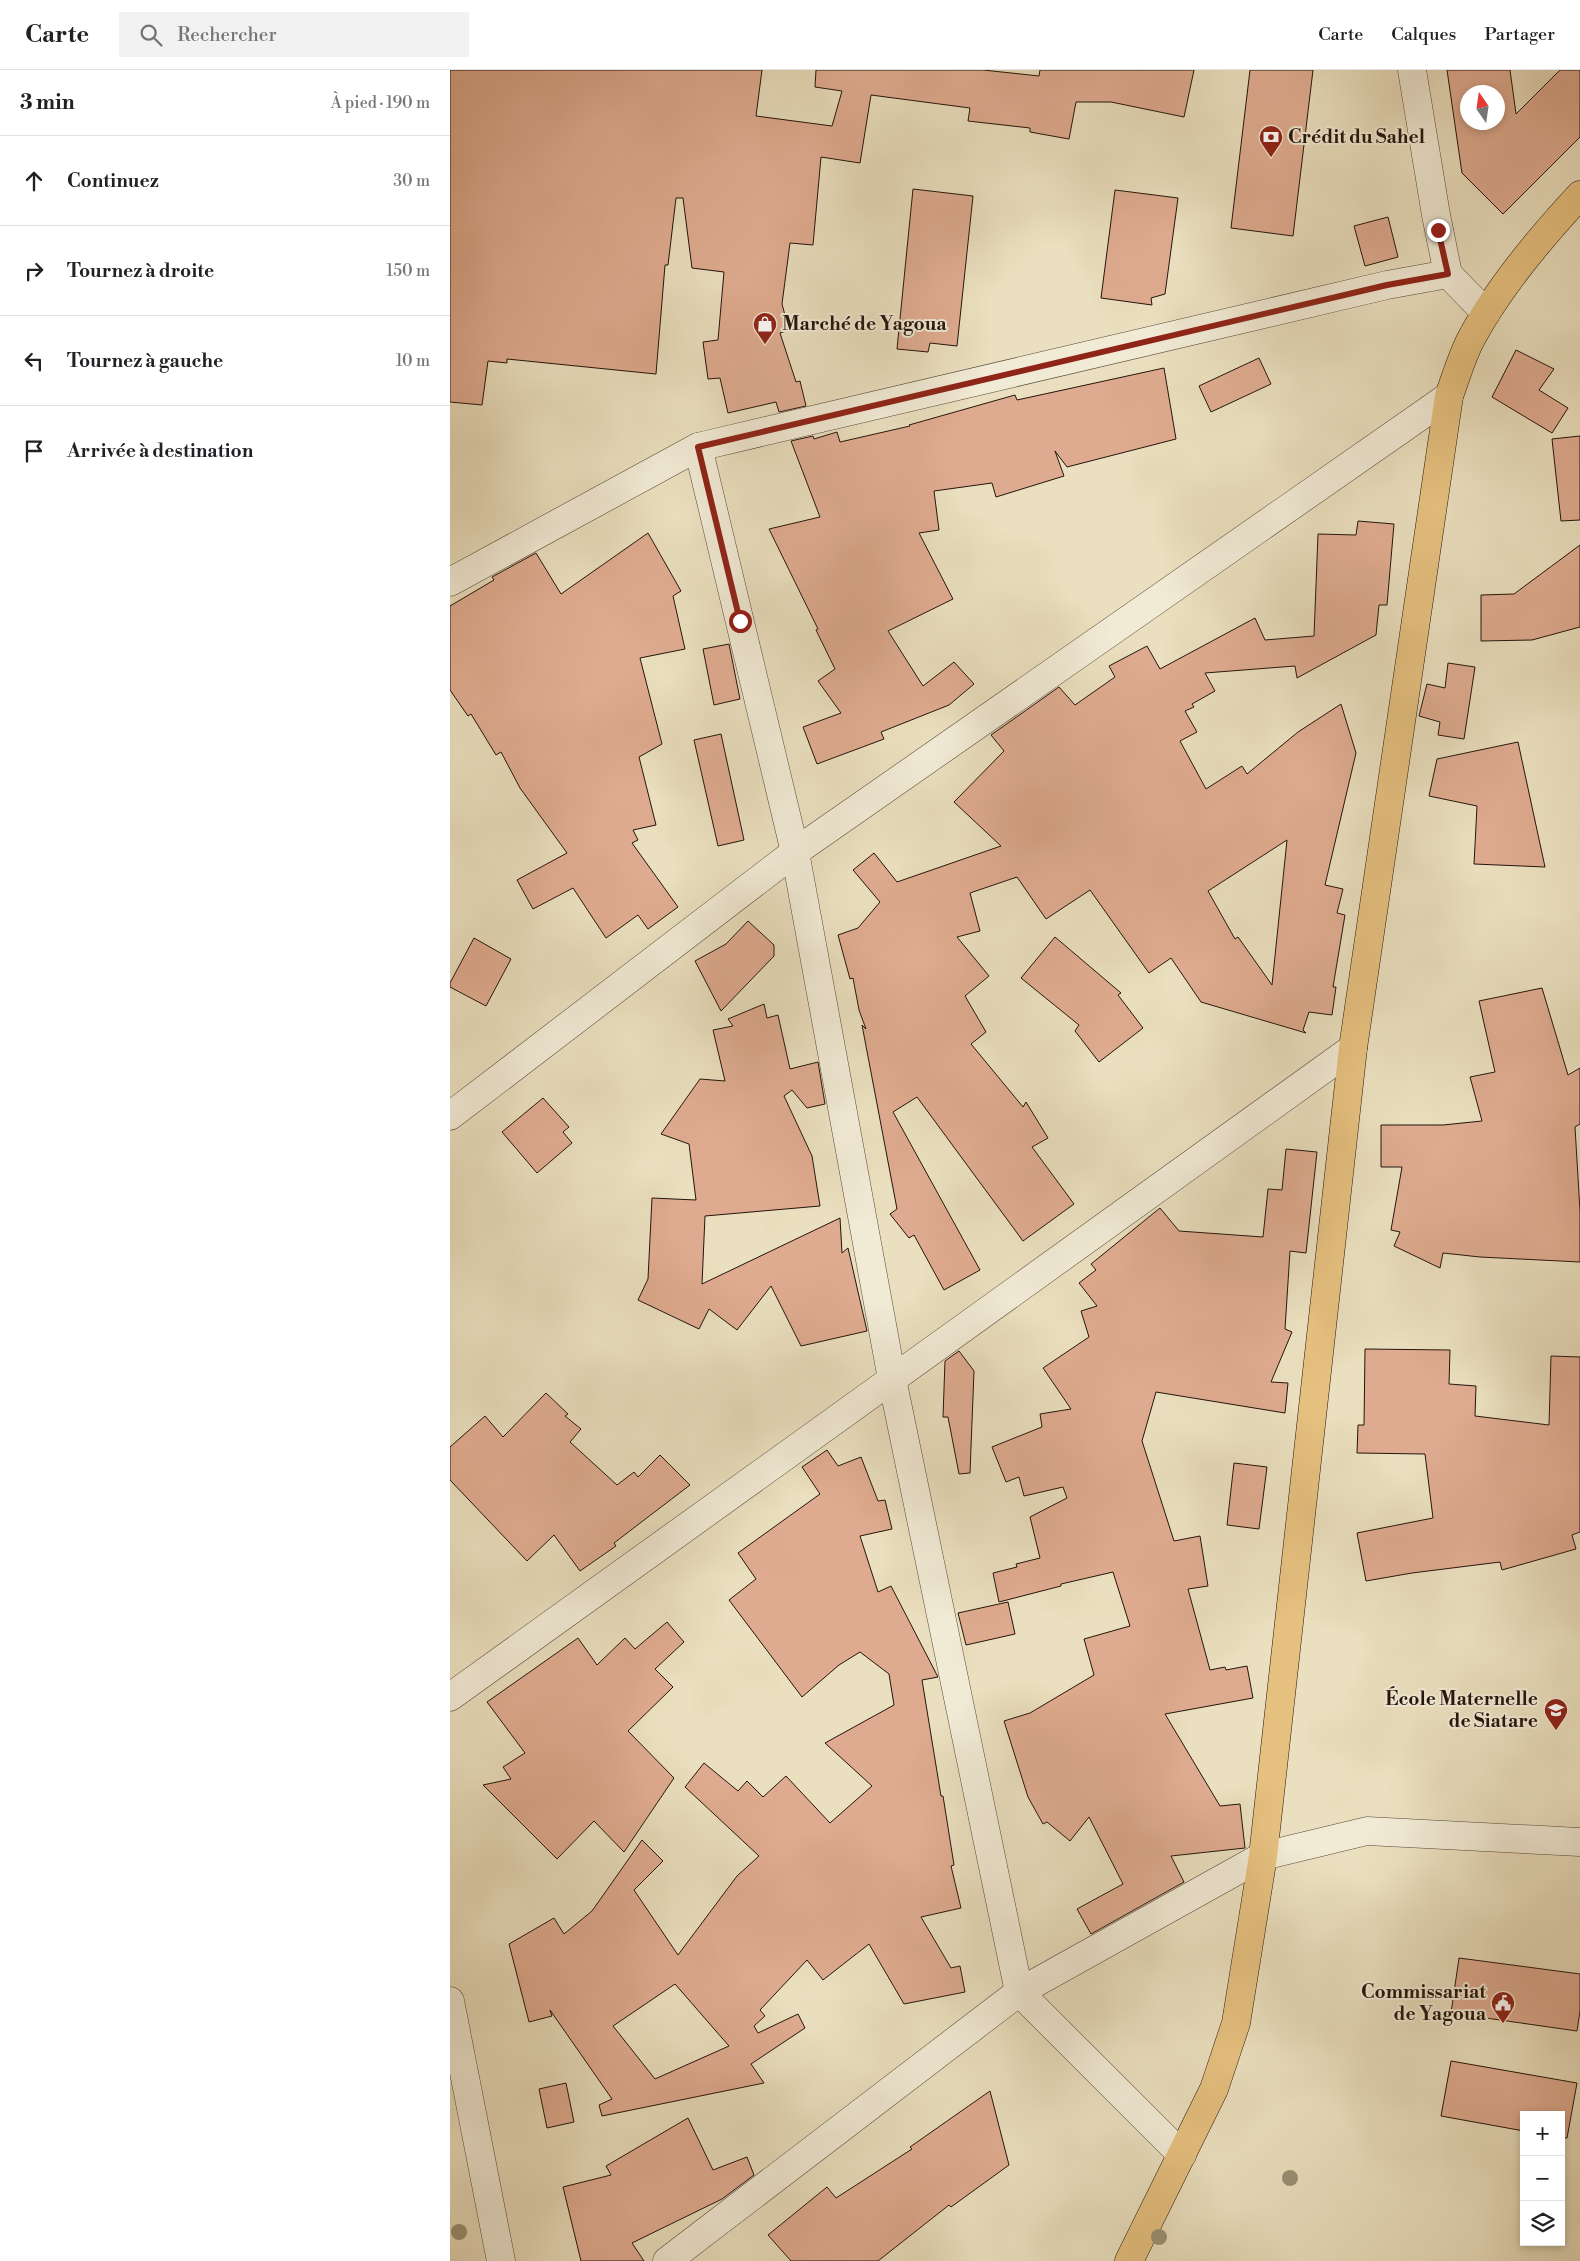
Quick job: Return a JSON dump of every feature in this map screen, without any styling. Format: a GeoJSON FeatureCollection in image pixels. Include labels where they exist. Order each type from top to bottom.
{"type":"FeatureCollection","features":[{"type":"Feature","properties":{"kind":"main road"},"geometry":{"type":"LineString","coordinates":[[1129,2261],[1214,2089],[1236,2023],[1263,1856],[1353,1048],[1449,396],[1470,340],[1486,313],[1517,270],[1580,195]]}},
{"type":"Feature","properties":{"kind":"street"},"geometry":{"type":"LineString","coordinates":[[1412,70],[1436,215],[1448,274],[1486,313]]}},
{"type":"Feature","properties":{"kind":"street"},"geometry":{"type":"LineString","coordinates":[[450,582],[698,447],[1387,285],[1448,274]]}},
{"type":"Feature","properties":{"kind":"street"},"geometry":{"type":"LineString","coordinates":[[450,1116],[795,852],[1449,396]]}},
{"type":"Feature","properties":{"kind":"street"},"geometry":{"type":"LineString","coordinates":[[698,447],[795,852],[892,1379],[1018,1992],[1182,2155]]}},
{"type":"Feature","properties":{"kind":"street"},"geometry":{"type":"LineString","coordinates":[[450,1697],[1353,1048]]}},
{"type":"Feature","properties":{"kind":"street"},"geometry":{"type":"LineString","coordinates":[[666,2261],[1018,1992],[1263,1856],[1367,1831],[1580,1842]]}},
{"type":"Feature","properties":{"kind":"street"},"geometry":{"type":"LineString","coordinates":[[450,2001],[501,2261]]}},
{"type":"Feature","properties":{"kind":"building"},"geometry":{"type":"Polygon","coordinates":[[[450,70],[762,70],[756,116],[832,126],[842,91],[815,87],[816,70],[983,70],[1039,76],[1040,70],[1194,70],[1184,117],[1111,102],[1076,102],[1069,139],[1030,132],[1030,128],[968,121],[970,108],[871,95],[860,163],[821,157],[813,245],[790,243],[782,304],[789,330],[780,333],[796,382],[800,381],[806,406],[779,412],[776,402],[728,413],[720,378],[708,379],[703,342],[718,340],[724,272],[692,268],[683,198],[676,198],[668,265],[665,265],[656,374],[507,359],[507,363],[488,361],[482,405],[450,402],[450,70]]]}},
{"type":"Feature","properties":{"kind":"building","name":"Crédit du Sahel"},"geometry":{"type":"Polygon","coordinates":[[[1250,70],[1313,70],[1293,236],[1231,228],[1250,70]]]}},
{"type":"Feature","properties":{"kind":"building"},"geometry":{"type":"Polygon","coordinates":[[[1447,70],[1510,70],[1516,114],[1560,70],[1580,70],[1580,137],[1503,214],[1462,173],[1447,70]]]}},
{"type":"Feature","properties":{"kind":"building"},"geometry":{"type":"Polygon","coordinates":[[[913,189],[973,196],[957,346],[930,343],[928,352],[897,349],[913,189]]]}},
{"type":"Feature","properties":{"kind":"building"},"geometry":{"type":"Polygon","coordinates":[[[1115,190],[1178,198],[1165,294],[1151,298],[1152,305],[1101,298],[1115,190]]]}},
{"type":"Feature","properties":{"kind":"building"},"geometry":{"type":"Polygon","coordinates":[[[1388,217],[1398,257],[1365,266],[1354,226],[1388,217]]]}},
{"type":"Feature","properties":{"kind":"building"},"geometry":{"type":"Polygon","coordinates":[[[1516,350],[1554,369],[1539,390],[1568,408],[1552,433],[1492,397],[1516,350]]]}},
{"type":"Feature","properties":{"kind":"building"},"geometry":{"type":"Polygon","coordinates":[[[1259,358],[1271,384],[1211,412],[1199,386],[1259,358]]]}},
{"type":"Feature","properties":{"kind":"building"},"geometry":{"type":"Polygon","coordinates":[[[1164,368],[1176,439],[1067,467],[1055,451],[1064,476],[996,497],[992,483],[934,491],[939,530],[919,533],[953,599],[888,631],[923,686],[954,662],[974,684],[949,705],[881,732],[884,739],[817,764],[803,727],[841,713],[818,681],[835,669],[816,630],[818,629],[769,529],[820,517],[791,441],[813,436],[814,439],[837,432],[840,442],[910,426],[1015,395],[1017,400],[1164,368]]]}},
{"type":"Feature","properties":{"kind":"building"},"geometry":{"type":"Polygon","coordinates":[[[1580,436],[1580,520],[1561,521],[1552,439],[1580,436]]]}},
{"type":"Feature","properties":{"kind":"building"},"geometry":{"type":"Polygon","coordinates":[[[1358,521],[1394,524],[1387,605],[1379,605],[1376,635],[1297,678],[1295,666],[1205,673],[1215,691],[1192,704],[1194,707],[1185,711],[1197,732],[1180,741],[1206,789],[1242,766],[1247,774],[1298,732],[1341,704],[1356,753],[1325,885],[1343,889],[1337,913],[1345,915],[1333,987],[1336,987],[1332,1015],[1309,1012],[1303,1030],[1306,1033],[1201,1002],[1171,958],[1149,973],[1090,890],[1046,919],[1017,877],[970,893],[980,931],[957,937],[989,976],[965,996],[986,1032],[971,1044],[1023,1107],[1026,1102],[1048,1138],[1032,1147],[1074,1204],[1023,1241],[917,1097],[893,1112],[980,1270],[944,1290],[914,1235],[909,1238],[890,1214],[897,1209],[862,1025],[866,1029],[859,1010],[853,978],[850,979],[838,935],[858,928],[880,902],[853,870],[874,853],[897,882],[1001,846],[954,802],[1004,751],[991,735],[1059,687],[1075,705],[1115,677],[1109,666],[1147,646],[1160,669],[1255,618],[1265,640],[1314,636],[1318,534],[1356,535],[1358,521]],[[1287,840],[1208,891],[1235,939],[1238,937],[1272,985],[1287,840]]]}},
{"type":"Feature","properties":{"kind":"building"},"geometry":{"type":"Polygon","coordinates":[[[648,533],[681,591],[673,596],[685,649],[640,658],[662,744],[639,757],[656,825],[633,830],[638,840],[632,843],[678,907],[648,929],[638,915],[606,938],[573,888],[533,909],[517,880],[567,853],[520,788],[501,752],[496,755],[471,714],[468,716],[450,690],[450,606],[494,580],[492,577],[536,553],[561,594],[648,533]]]}},
{"type":"Feature","properties":{"kind":"building"},"geometry":{"type":"Polygon","coordinates":[[[1580,545],[1580,627],[1532,640],[1481,641],[1481,595],[1514,594],[1580,545]]]}},
{"type":"Feature","properties":{"kind":"building"},"geometry":{"type":"Polygon","coordinates":[[[729,644],[740,699],[714,705],[703,649],[729,644]]]}},
{"type":"Feature","properties":{"kind":"building"},"geometry":{"type":"Polygon","coordinates":[[[1448,663],[1475,667],[1464,739],[1438,735],[1440,722],[1419,716],[1427,684],[1445,688],[1448,663]]]}},
{"type":"Feature","properties":{"kind":"building"},"geometry":{"type":"Polygon","coordinates":[[[721,734],[744,840],[718,846],[694,740],[721,734]]]}},
{"type":"Feature","properties":{"kind":"building"},"geometry":{"type":"Polygon","coordinates":[[[1518,742],[1545,867],[1474,864],[1477,806],[1429,796],[1437,759],[1518,742]]]}},
{"type":"Feature","properties":{"kind":"building"},"geometry":{"type":"Polygon","coordinates":[[[748,921],[774,945],[774,956],[721,1011],[695,961],[726,944],[748,921]]]}},
{"type":"Feature","properties":{"kind":"building"},"geometry":{"type":"Polygon","coordinates":[[[1055,937],[1121,993],[1118,995],[1143,1028],[1099,1062],[1075,1031],[1079,1025],[1021,978],[1055,937]]]}},
{"type":"Feature","properties":{"kind":"building"},"geometry":{"type":"Polygon","coordinates":[[[474,938],[511,959],[486,1006],[450,987],[450,983],[474,938]]]}},
{"type":"Feature","properties":{"kind":"building"},"geometry":{"type":"Polygon","coordinates":[[[1542,988],[1568,1075],[1580,1068],[1580,1124],[1575,1127],[1580,1211],[1580,1262],[1480,1257],[1443,1253],[1440,1268],[1394,1246],[1400,1232],[1391,1230],[1402,1167],[1381,1167],[1381,1125],[1443,1125],[1482,1121],[1470,1077],[1495,1072],[1479,1001],[1542,988]]]}},
{"type":"Feature","properties":{"kind":"building"},"geometry":{"type":"Polygon","coordinates":[[[764,1004],[767,1018],[778,1015],[790,1069],[818,1062],[825,1104],[807,1108],[792,1090],[784,1096],[812,1156],[820,1206],[705,1216],[702,1284],[840,1218],[842,1253],[848,1248],[867,1331],[801,1346],[771,1286],[737,1330],[709,1309],[699,1329],[638,1300],[648,1279],[652,1198],[696,1200],[689,1144],[661,1134],[700,1079],[725,1081],[713,1030],[733,1026],[728,1019],[764,1004]]]}},
{"type":"Feature","properties":{"kind":"building"},"geometry":{"type":"Polygon","coordinates":[[[543,1098],[569,1127],[563,1132],[572,1143],[537,1173],[502,1132],[543,1098]]]}},
{"type":"Feature","properties":{"kind":"building"},"geometry":{"type":"Polygon","coordinates":[[[1286,1149],[1317,1152],[1306,1253],[1290,1251],[1285,1329],[1292,1332],[1271,1382],[1288,1383],[1285,1413],[1156,1392],[1142,1441],[1174,1541],[1200,1536],[1208,1586],[1188,1589],[1210,1670],[1225,1667],[1226,1670],[1247,1666],[1253,1698],[1165,1714],[1220,1806],[1240,1804],[1245,1848],[1171,1856],[1184,1882],[1091,1934],[1077,1909],[1123,1884],[1089,1817],[1070,1841],[1047,1822],[1043,1824],[1028,1797],[1004,1721],[1030,1713],[1094,1675],[1084,1639],[1130,1626],[1113,1572],[1061,1584],[1061,1586],[999,1602],[993,1573],[1017,1567],[1016,1564],[1040,1558],[1030,1517],[1067,1498],[1063,1487],[1024,1496],[1019,1477],[1006,1482],[992,1447],[1042,1427],[1040,1414],[1071,1409],[1043,1368],[1089,1337],[1081,1311],[1097,1306],[1079,1283],[1096,1270],[1091,1264],[1160,1208],[1179,1231],[1263,1237],[1268,1189],[1282,1190],[1286,1149]]]}},
{"type":"Feature","properties":{"kind":"building"},"geometry":{"type":"Polygon","coordinates":[[[1365,1349],[1450,1350],[1449,1384],[1476,1386],[1475,1416],[1549,1425],[1551,1356],[1580,1357],[1580,1532],[1572,1535],[1576,1549],[1502,1570],[1500,1562],[1366,1581],[1357,1533],[1433,1518],[1425,1454],[1357,1453],[1358,1425],[1364,1425],[1365,1349]]]}},
{"type":"Feature","properties":{"kind":"building"},"geometry":{"type":"Polygon","coordinates":[[[959,1351],[974,1371],[970,1473],[959,1474],[948,1417],[943,1417],[945,1361],[959,1351]]]}},
{"type":"Feature","properties":{"kind":"building"},"geometry":{"type":"Polygon","coordinates":[[[546,1393],[568,1414],[565,1416],[581,1429],[570,1442],[617,1485],[634,1472],[638,1477],[660,1455],[690,1485],[614,1543],[616,1546],[580,1571],[554,1535],[527,1561],[450,1480],[450,1447],[485,1416],[503,1437],[546,1393]]]}},
{"type":"Feature","properties":{"kind":"building"},"geometry":{"type":"Polygon","coordinates":[[[827,1450],[838,1466],[861,1457],[878,1501],[885,1500],[892,1529],[860,1536],[878,1592],[891,1586],[938,1677],[922,1680],[954,1865],[951,1866],[961,1908],[921,1917],[951,1968],[960,1966],[965,1992],[904,2004],[869,1944],[823,1980],[807,1960],[760,2010],[765,2016],[754,2026],[758,2033],[798,2014],[805,2028],[751,2064],[764,2083],[602,2116],[599,2105],[612,2099],[550,2010],[552,2016],[529,2022],[509,1944],[554,1918],[564,1934],[592,1911],[642,1840],[663,1861],[634,1890],[678,1955],[737,1876],[759,1856],[685,1787],[704,1763],[738,1791],[747,1781],[763,1797],[786,1776],[830,1823],[872,1786],[825,1743],[894,1705],[889,1674],[860,1652],[839,1665],[802,1697],[729,1600],[756,1579],[738,1553],[820,1494],[802,1467],[827,1450]],[[675,1984],[613,2026],[655,2079],[729,2046],[675,1984]]]}},
{"type":"Feature","properties":{"kind":"building"},"geometry":{"type":"Polygon","coordinates":[[[1234,1463],[1267,1467],[1259,1529],[1227,1525],[1234,1463]]]}},
{"type":"Feature","properties":{"kind":"building"},"geometry":{"type":"Polygon","coordinates":[[[1008,1602],[1015,1634],[966,1645],[958,1613],[1008,1602]]]}},
{"type":"Feature","properties":{"kind":"building"},"geometry":{"type":"Polygon","coordinates":[[[667,1622],[684,1642],[655,1669],[673,1687],[628,1731],[674,1778],[624,1852],[594,1821],[557,1859],[483,1785],[511,1779],[503,1767],[525,1753],[487,1702],[578,1638],[597,1665],[625,1638],[635,1649],[667,1622]]]}},
{"type":"Feature","properties":{"kind":"building"},"geometry":{"type":"Polygon","coordinates":[[[1459,1958],[1580,1974],[1580,2011],[1577,2031],[1451,2013],[1459,1958]]]}},
{"type":"Feature","properties":{"kind":"building"},"geometry":{"type":"Polygon","coordinates":[[[1451,2061],[1577,2083],[1567,2138],[1565,2138],[1565,2111],[1520,2111],[1520,2130],[1441,2116],[1451,2061]]]}},
{"type":"Feature","properties":{"kind":"building"},"geometry":{"type":"Polygon","coordinates":[[[566,2083],[574,2122],[547,2128],[539,2089],[566,2083]]]}},
{"type":"Feature","properties":{"kind":"building"},"geometry":{"type":"Polygon","coordinates":[[[990,2091],[1009,2165],[951,2207],[949,2205],[878,2261],[791,2261],[768,2235],[827,2187],[836,2198],[912,2149],[910,2147],[990,2091]]]}},
{"type":"Feature","properties":{"kind":"building"},"geometry":{"type":"Polygon","coordinates":[[[688,2118],[713,2170],[747,2157],[754,2175],[722,2199],[632,2243],[644,2261],[581,2261],[563,2187],[611,2175],[606,2166],[688,2118]]]}},
{"type":"Feature","properties":{"kind":"place","name":"Crédit du Sahel"},"geometry":{"type":"Point","coordinates":[1271,158]}},
{"type":"Feature","properties":{"kind":"place","name":"Marché de Yagoua"},"geometry":{"type":"Point","coordinates":[765,345]}},
{"type":"Feature","properties":{"kind":"place","name":"École Maternelle de Siatare"},"geometry":{"type":"Point","coordinates":[1556,1731]}},
{"type":"Feature","properties":{"kind":"place","name":"Commissariat de Yagoua"},"geometry":{"type":"Point","coordinates":[1503,2024]}},
{"type":"Feature","properties":{"kind":"route"},"geometry":{"type":"LineString","coordinates":[[740,621],[698,447],[1387,285],[1448,274],[1438,230]]}}]}
